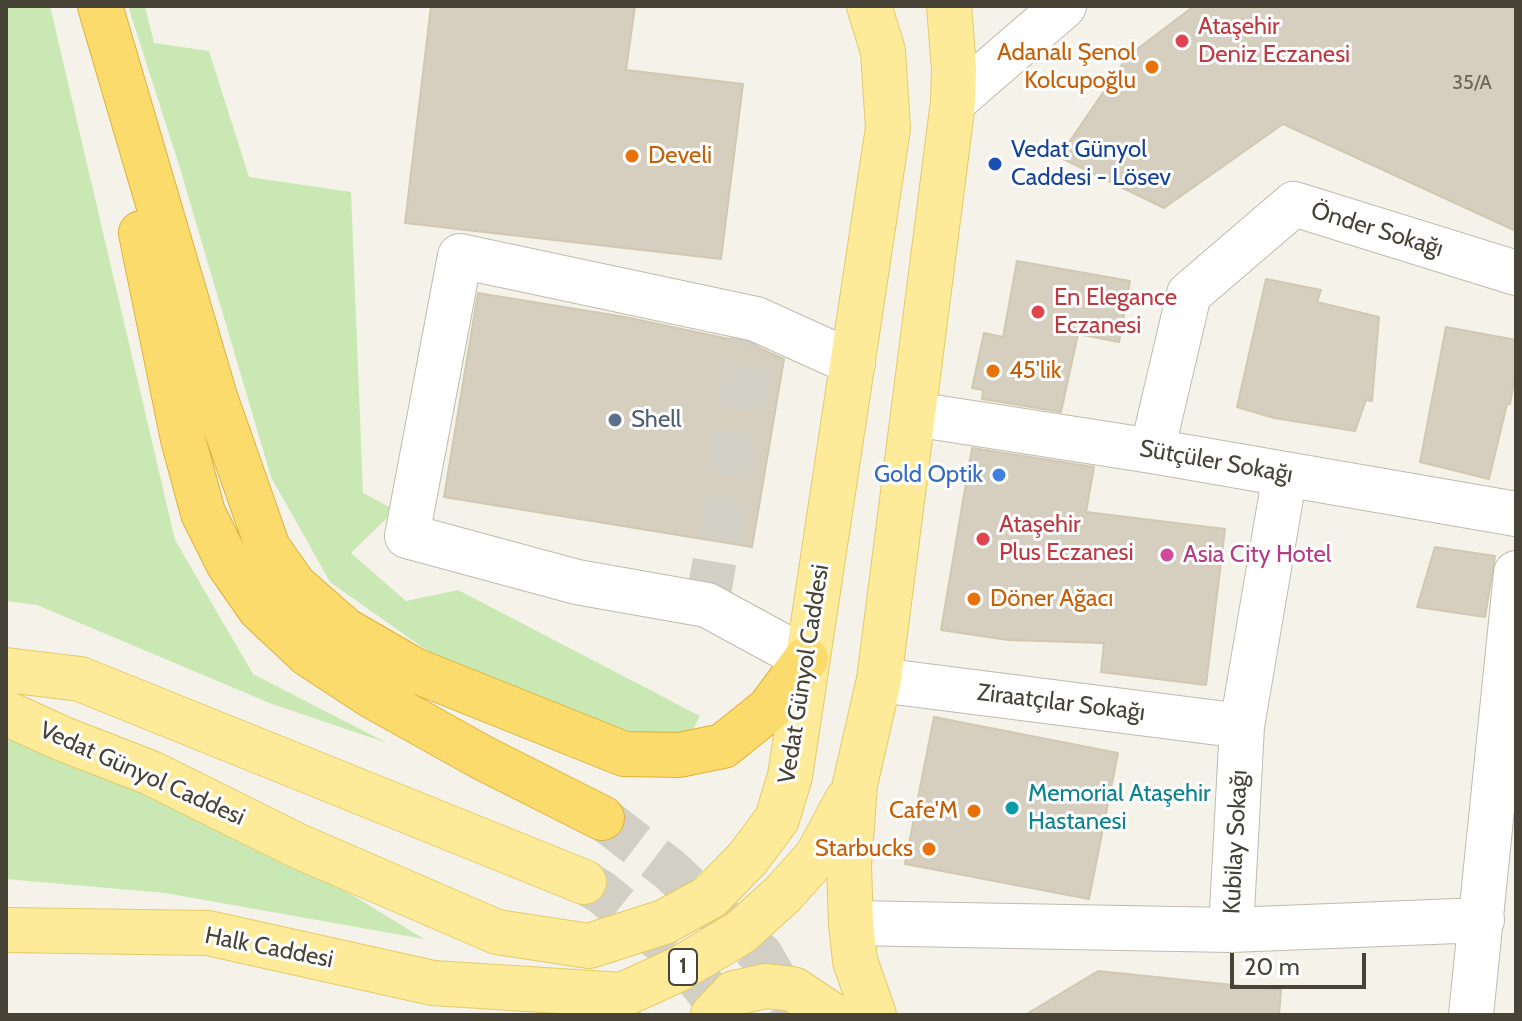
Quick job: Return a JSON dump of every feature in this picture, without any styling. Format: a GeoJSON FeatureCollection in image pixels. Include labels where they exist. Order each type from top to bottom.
{"type":"FeatureCollection","features":[{"type":"Feature","properties":{"kind":"highway"},"geometry":{"type":"LineString","coordinates":[[98,6],[215,397],[268,548],[294,585],[345,630],[414,670],[624,754],[679,755],[723,746],[769,709],[806,659]]}},
{"type":"Feature","properties":{"kind":"highway"},"geometry":{"type":"LineString","coordinates":[[98,6],[183,439],[203,513],[228,563],[260,609],[308,654],[414,719],[602,818]]}},
{"type":"Feature","properties":{"kind":"main road","name":"Vedat Günyol Caddesi"},"geometry":{"type":"LineString","coordinates":[[6,713],[151,773],[298,846],[497,932],[589,946],[664,922],[710,897],[748,858],[777,819],[790,776],[888,128],[883,51],[869,6]]}},
{"type":"Feature","properties":{"kind":"main road"},"geometry":{"type":"LineString","coordinates":[[874,1015],[855,961],[851,923],[849,866],[855,784],[879,680],[953,102],[949,6]]}},
{"type":"Feature","properties":{"kind":"main road"},"geometry":{"type":"LineString","coordinates":[[6,670],[80,679],[584,882]]}},
{"type":"Feature","properties":{"kind":"main road","name":"1"},"geometry":{"type":"LineString","coordinates":[[433,983],[622,995],[679,969],[741,932],[783,894],[817,856],[855,784]]}},
{"type":"Feature","properties":{"kind":"main road","name":"Halk Caddesi"},"geometry":{"type":"LineString","coordinates":[[6,930],[208,933],[433,983]]}},
{"type":"Feature","properties":{"kind":"main road"},"geometry":{"type":"LineString","coordinates":[[433,983],[510,1015]]}},
{"type":"Feature","properties":{"kind":"main road"},"geometry":{"type":"LineString","coordinates":[[713,1015],[734,993],[766,986],[793,989],[832,1015]]}},
{"type":"Feature","properties":{"kind":"street"},"geometry":{"type":"LineString","coordinates":[[953,102],[1064,6]]}},
{"type":"Feature","properties":{"kind":"street","name":"Önder Sokağı"},"geometry":{"type":"LineString","coordinates":[[1152,451],[1189,294],[1294,204],[1516,273]]}},
{"type":"Feature","properties":{"kind":"street"},"geometry":{"type":"LineString","coordinates":[[806,659],[707,605],[577,582],[407,536],[460,256],[756,319],[853,363]]}},
{"type":"Feature","properties":{"kind":"street","name":"Sütçüler Sokağı"},"geometry":{"type":"LineString","coordinates":[[914,414],[1152,451],[1516,514]]}},
{"type":"Feature","properties":{"kind":"street","name":"Kubilay Sokağı"},"geometry":{"type":"LineString","coordinates":[[851,923],[1231,930],[1242,726],[1285,474]]}},
{"type":"Feature","properties":{"kind":"street"},"geometry":{"type":"LineString","coordinates":[[1471,1015],[1516,573]]}},
{"type":"Feature","properties":{"kind":"street","name":"Ziraatçılar Sokağı"},"geometry":{"type":"LineString","coordinates":[[879,680],[1242,726]]}},
{"type":"Feature","properties":{"kind":"street"},"geometry":{"type":"LineString","coordinates":[[1231,930],[1482,920]]}},
{"type":"Feature","properties":{"kind":"green space"},"geometry":{"type":"Polygon","coordinates":[[[6,6],[50,6],[175,540],[253,674],[387,743],[272,704],[37,605],[6,601],[6,6]]]}},
{"type":"Feature","properties":{"kind":"green space"},"geometry":{"type":"Polygon","coordinates":[[[128,6],[145,6],[154,43],[209,51],[249,177],[351,192],[363,493],[395,510],[351,553],[406,601],[458,590],[700,716],[690,735],[626,732],[429,652],[330,582],[271,477],[179,165],[128,6]]]}},
{"type":"Feature","properties":{"kind":"green space"},"geometry":{"type":"Polygon","coordinates":[[[6,738],[225,817],[424,939],[165,893],[6,879],[6,738]]]}},
{"type":"Feature","properties":{"kind":"building"},"geometry":{"type":"Polygon","coordinates":[[[431,6],[635,6],[626,70],[743,84],[721,259],[405,223],[431,6]]]}},
{"type":"Feature","properties":{"kind":"building"},"geometry":{"type":"Polygon","coordinates":[[[1194,6],[1516,6],[1516,231],[1283,124],[1164,208],[1059,157],[1128,56],[1194,6]]]}},
{"type":"Feature","properties":{"kind":"building"},"geometry":{"type":"Polygon","coordinates":[[[1017,261],[1130,281],[1119,342],[1078,334],[1061,412],[982,399],[983,390],[972,388],[984,333],[1003,337],[1017,261]]]}},
{"type":"Feature","properties":{"kind":"building"},"geometry":{"type":"Polygon","coordinates":[[[1266,279],[1321,290],[1317,302],[1379,317],[1372,401],[1366,400],[1355,431],[1274,418],[1237,407],[1266,279]]]}},
{"type":"Feature","properties":{"kind":"building"},"geometry":{"type":"Polygon","coordinates":[[[478,293],[625,317],[748,343],[784,359],[752,547],[444,497],[478,293]]]}},
{"type":"Feature","properties":{"kind":"building"},"geometry":{"type":"Polygon","coordinates":[[[1446,327],[1516,340],[1516,370],[1510,404],[1507,404],[1489,479],[1420,462],[1446,327]]]}},
{"type":"Feature","properties":{"kind":"building"},"geometry":{"type":"Polygon","coordinates":[[[972,448],[1094,467],[1086,512],[1225,529],[1206,685],[1101,672],[1104,643],[1008,640],[941,630],[972,448]]]}},
{"type":"Feature","properties":{"kind":"building"},"geometry":{"type":"Polygon","coordinates":[[[1435,547],[1495,556],[1485,617],[1417,607],[1435,547]]]}},
{"type":"Feature","properties":{"kind":"building","name":"Memorial Ataşehir Hastanesi"},"geometry":{"type":"Polygon","coordinates":[[[934,717],[1118,753],[1089,899],[905,864],[934,717]]]}},
{"type":"Feature","properties":{"kind":"building"},"geometry":{"type":"Polygon","coordinates":[[[1098,971],[1281,990],[1279,1015],[1025,1015],[1098,971]]]}},
{"type":"Feature","properties":{"kind":"tunnel"},"geometry":{"type":"LineString","coordinates":[[707,605],[756,319]]}},
{"type":"Feature","properties":{"kind":"tunnel"},"geometry":{"type":"LineString","coordinates":[[602,818],[669,869],[761,955],[796,1015]]}},
{"type":"Feature","properties":{"kind":"tunnel"},"geometry":{"type":"LineString","coordinates":[[584,882],[601,892],[675,952],[728,1015]]}},
{"type":"Feature","properties":{"kind":"place","name":"Ataşehir Deniz Eczanesi"},"geometry":{"type":"Point","coordinates":[1182,41]}},
{"type":"Feature","properties":{"kind":"place","name":"Adanalı Şenol Kolcupoğlu"},"geometry":{"type":"Point","coordinates":[1152,67]}},
{"type":"Feature","properties":{"kind":"place","name":"Develi"},"geometry":{"type":"Point","coordinates":[632,156]}},
{"type":"Feature","properties":{"kind":"place","name":"Vedat Günyol Caddesi - Lösev"},"geometry":{"type":"Point","coordinates":[995,164]}},
{"type":"Feature","properties":{"kind":"place","name":"En Elegance Eczanesi"},"geometry":{"type":"Point","coordinates":[1038,312]}},
{"type":"Feature","properties":{"kind":"place","name":"45'lik"},"geometry":{"type":"Point","coordinates":[993,371]}},
{"type":"Feature","properties":{"kind":"place","name":"Shell"},"geometry":{"type":"Point","coordinates":[615,420]}},
{"type":"Feature","properties":{"kind":"place","name":"Gold Optik"},"geometry":{"type":"Point","coordinates":[999,475]}},
{"type":"Feature","properties":{"kind":"place","name":"Ataşehir Plus Eczanesi"},"geometry":{"type":"Point","coordinates":[983,539]}},
{"type":"Feature","properties":{"kind":"place","name":"Asia City Hotel"},"geometry":{"type":"Point","coordinates":[1167,555]}},
{"type":"Feature","properties":{"kind":"place","name":"Döner Ağacı"},"geometry":{"type":"Point","coordinates":[974,599]}},
{"type":"Feature","properties":{"kind":"place","name":"Memorial Ataşehir Hastanesi"},"geometry":{"type":"Point","coordinates":[1012,808]}},
{"type":"Feature","properties":{"kind":"place","name":"Cafe'M"},"geometry":{"type":"Point","coordinates":[974,811]}},
{"type":"Feature","properties":{"kind":"place","name":"Starbucks"},"geometry":{"type":"Point","coordinates":[929,849]}}]}
